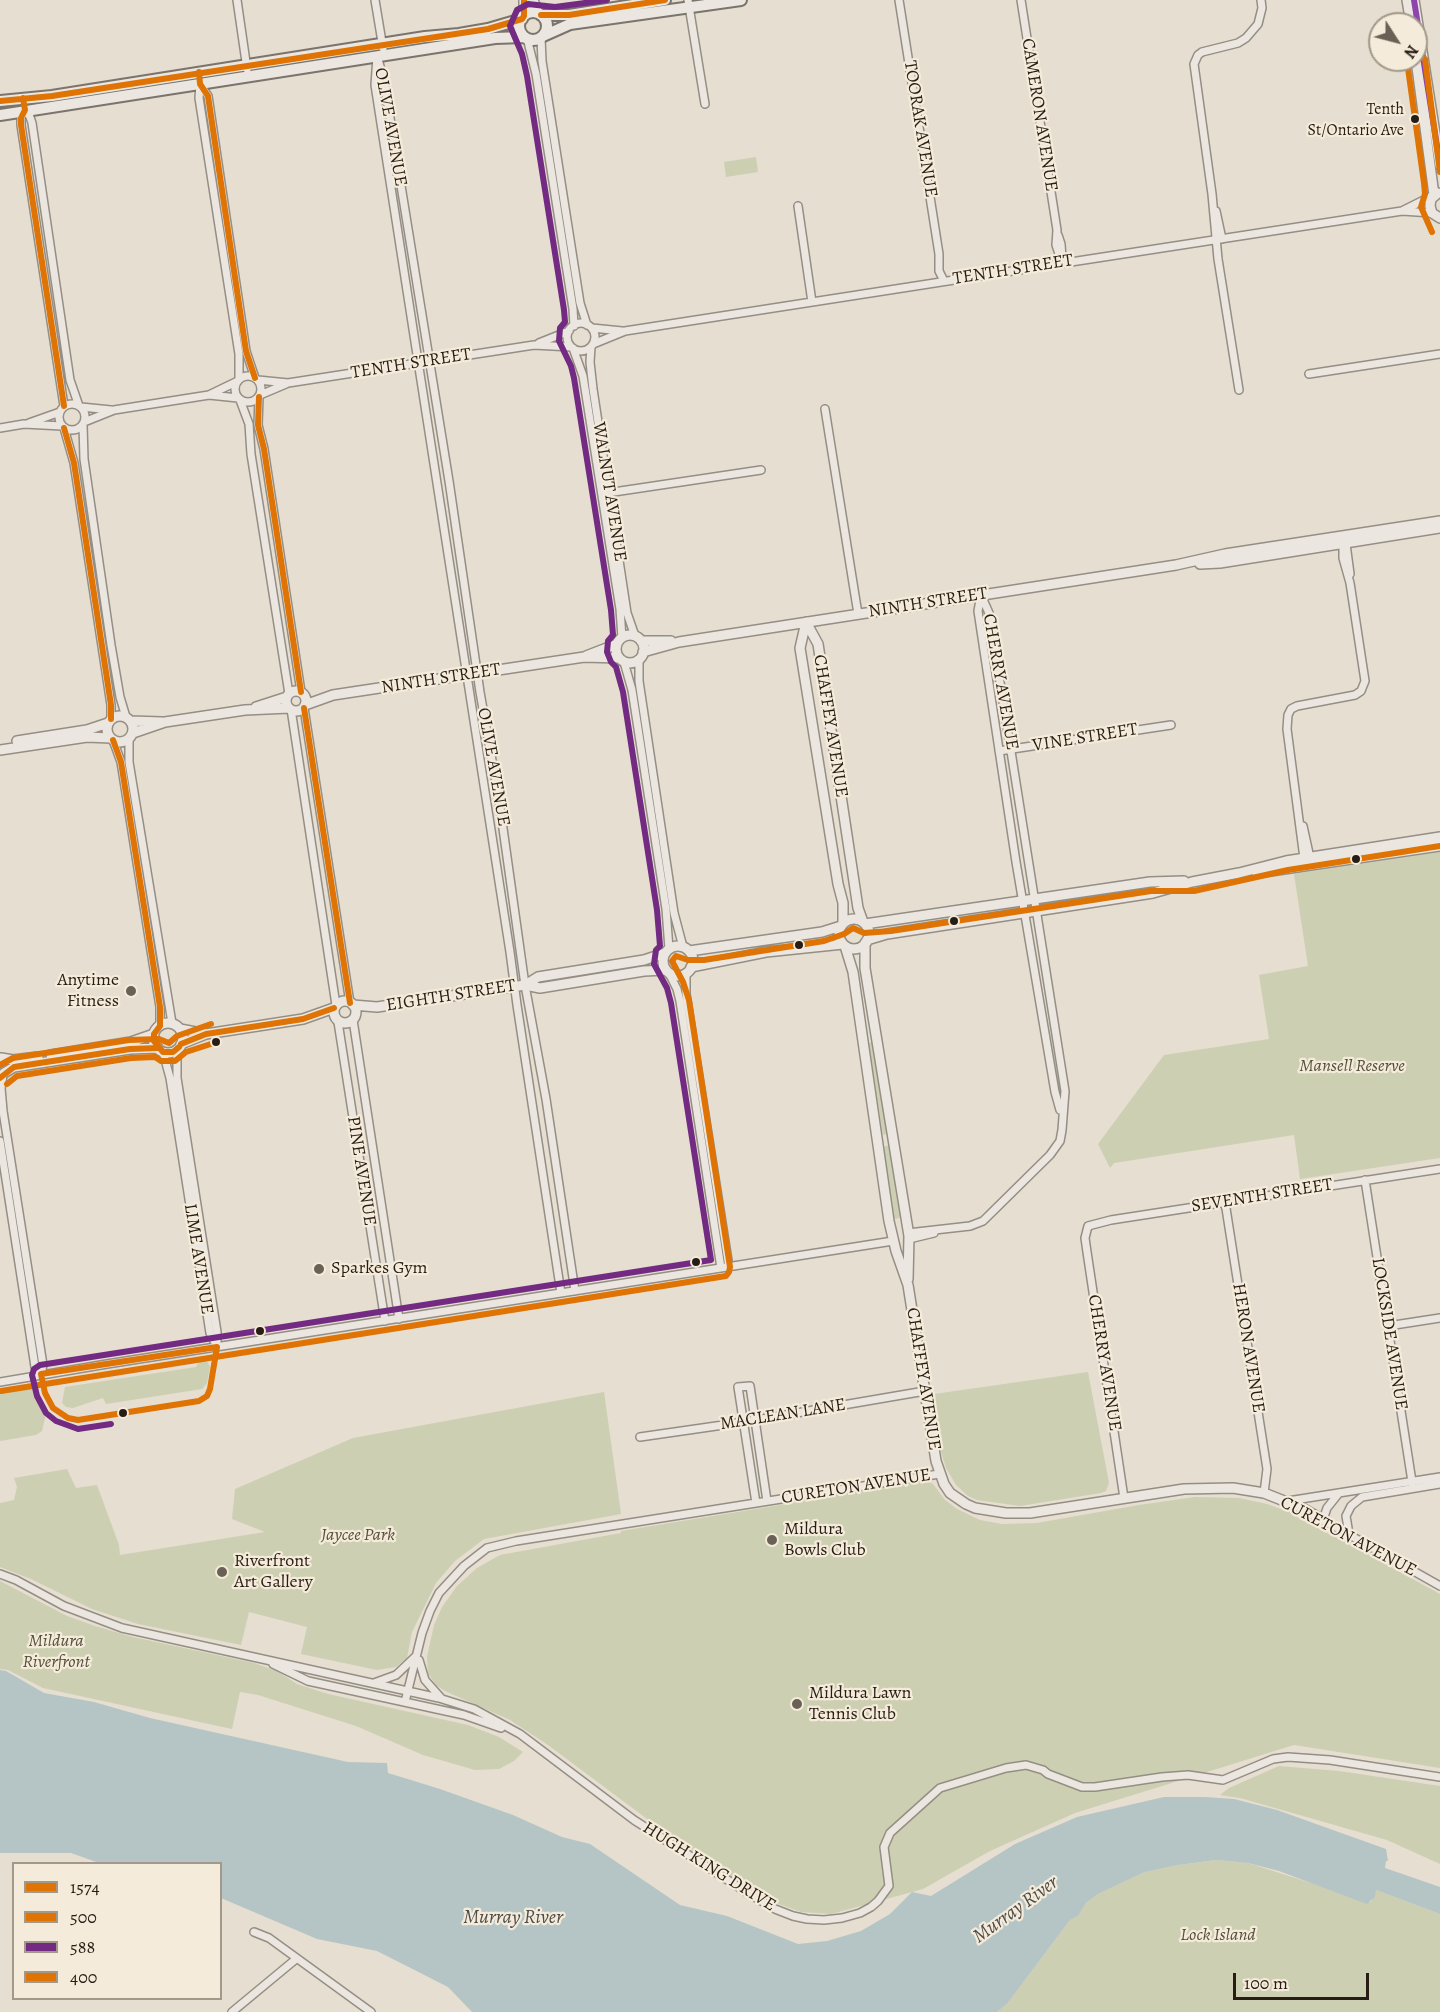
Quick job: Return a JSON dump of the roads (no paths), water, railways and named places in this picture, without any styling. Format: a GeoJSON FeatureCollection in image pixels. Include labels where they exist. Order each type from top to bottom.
{"type":"FeatureCollection","features":[{"type":"Feature","properties":{"kind":"main road"},"geometry":{"type":"LineString","coordinates":[[381,52],[488,29],[531,13],[569,15],[664,0]]}},
{"type":"Feature","properties":{"kind":"main road"},"geometry":{"type":"LineString","coordinates":[[0,101],[200,78],[495,38],[534,40],[570,24],[689,4],[741,0]]}},
{"type":"Feature","properties":{"kind":"main road"},"geometry":{"type":"LineString","coordinates":[[539,14],[544,18],[547,27],[542,37]]}},
{"type":"Feature","properties":{"kind":"main road"},"geometry":{"type":"LineString","coordinates":[[523,17],[520,30],[525,38]]}},
{"type":"Feature","properties":{"kind":"main road"},"geometry":{"type":"LineString","coordinates":[[0,115],[200,78]]}},
{"type":"Feature","properties":{"kind":"street"},"geometry":{"type":"LineString","coordinates":[[237,0],[248,71]]}},
{"type":"Feature","properties":{"kind":"street"},"geometry":{"type":"LineString","coordinates":[[375,0],[381,52]]}},
{"type":"Feature","properties":{"kind":"street"},"geometry":{"type":"LineString","coordinates":[[523,17],[524,0]]}},
{"type":"Feature","properties":{"kind":"street"},"geometry":{"type":"LineString","coordinates":[[533,0],[539,14]]}},
{"type":"Feature","properties":{"kind":"street","name":"CAMERON AVENUE"},"geometry":{"type":"LineString","coordinates":[[1021,0],[1057,230],[1056,245],[1062,263]]}},
{"type":"Feature","properties":{"kind":"street"},"geometry":{"type":"LineString","coordinates":[[1239,390],[1194,62],[1202,52],[1238,43],[1246,38],[1258,24],[1262,8],[1261,0]]}},
{"type":"Feature","properties":{"kind":"street"},"geometry":{"type":"LineString","coordinates":[[1414,0],[1440,165]]}},
{"type":"Feature","properties":{"kind":"street","name":"TOORAK AVENUE"},"geometry":{"type":"LineString","coordinates":[[900,2],[939,254],[939,271],[944,281]]}},
{"type":"Feature","properties":{"kind":"street"},"geometry":{"type":"LineString","coordinates":[[689,4],[705,104]]}},
{"type":"Feature","properties":{"kind":"street"},"geometry":{"type":"LineString","coordinates":[[525,38],[534,60],[573,309],[572,328],[568,339],[572,347],[581,351],[592,345],[595,336],[580,303],[542,61],[542,37]]}},
{"type":"Feature","properties":{"kind":"street","name":"OLIVE AVENUE"},"geometry":{"type":"LineString","coordinates":[[381,52],[477,673],[499,800],[520,986],[561,1293]]}},
{"type":"Feature","properties":{"kind":"street","name":"OLIVE AVENUE"},"geometry":{"type":"LineString","coordinates":[[381,52],[375,85],[466,675],[520,986],[546,1099],[575,1291]]}},
{"type":"Feature","properties":{"kind":"street"},"geometry":{"type":"LineString","coordinates":[[1418,72],[1436,194],[1430,202],[1440,228]]}},
{"type":"Feature","properties":{"kind":"street"},"geometry":{"type":"LineString","coordinates":[[2,1075],[14,1067],[130,1049],[161,1050],[179,1047],[206,1034],[303,1019],[337,1021],[344,1024],[354,1019],[356,1011],[352,1004],[316,792],[304,700],[264,449],[258,425],[261,387],[246,351],[208,96],[200,78]]}},
{"type":"Feature","properties":{"kind":"street"},"geometry":{"type":"LineString","coordinates":[[200,78],[199,98],[239,354],[238,380],[235,390],[249,424],[251,454],[288,696],[286,703],[290,709],[304,795],[335,1006],[334,1014],[337,1021]]}},
{"type":"Feature","properties":{"kind":"street"},"geometry":{"type":"LineString","coordinates":[[23,98],[25,110],[32,123],[70,380],[85,414],[84,459],[120,698],[129,719],[131,736],[129,762],[172,1023],[180,1029],[206,1034]]}},
{"type":"Feature","properties":{"kind":"street"},"geometry":{"type":"LineString","coordinates":[[25,110],[21,118],[21,125],[62,409],[59,419],[74,464],[111,705],[107,731],[121,762],[159,1007],[154,1041],[161,1050]]}},
{"type":"Feature","properties":{"kind":"street","name":"TENTH STREET"},"geometry":{"type":"LineString","coordinates":[[1402,211],[1436,194]]}},
{"type":"Feature","properties":{"kind":"street"},"geometry":{"type":"LineString","coordinates":[[798,206],[812,302]]}},
{"type":"Feature","properties":{"kind":"street","name":"TENTH STREET"},"geometry":{"type":"LineString","coordinates":[[592,345],[625,331],[944,281],[1402,211],[1436,215]]}},
{"type":"Feature","properties":{"kind":"street"},"geometry":{"type":"LineString","coordinates":[[572,328],[580,324],[589,326]]}},
{"type":"Feature","properties":{"kind":"street","name":"TENTH STREET"},"geometry":{"type":"LineString","coordinates":[[589,326],[625,331]]}},
{"type":"Feature","properties":{"kind":"street","name":"TENTH STREET"},"geometry":{"type":"LineString","coordinates":[[534,345],[572,328]]}},
{"type":"Feature","properties":{"kind":"street","name":"TENTH STREET"},"geometry":{"type":"LineString","coordinates":[[256,379],[288,383],[534,345],[572,347]]}},
{"type":"Feature","properties":{"kind":"street","name":"WALNUT AVENUE"},"geometry":{"type":"LineString","coordinates":[[592,345],[591,376],[620,609],[620,641]]}},
{"type":"Feature","properties":{"kind":"street","name":"WALNUT AVENUE"},"geometry":{"type":"LineString","coordinates":[[572,347],[583,376],[627,613],[638,639]]}},
{"type":"Feature","properties":{"kind":"street"},"geometry":{"type":"LineString","coordinates":[[1309,374],[1440,354]]}},
{"type":"Feature","properties":{"kind":"street"},"geometry":{"type":"LineString","coordinates":[[209,396],[247,376],[256,379]]}},
{"type":"Feature","properties":{"kind":"street","name":"TENTH STREET"},"geometry":{"type":"LineString","coordinates":[[260,396],[288,383]]}},
{"type":"Feature","properties":{"kind":"street"},"geometry":{"type":"LineString","coordinates":[[0,428],[24,424],[72,404],[80,407],[114,410],[209,396],[252,402],[260,396]]}},
{"type":"Feature","properties":{"kind":"street"},"geometry":{"type":"LineString","coordinates":[[825,409],[858,614]]}},
{"type":"Feature","properties":{"kind":"street"},"geometry":{"type":"LineString","coordinates":[[24,424],[76,430],[83,424],[114,410]]}},
{"type":"Feature","properties":{"kind":"street"},"geometry":{"type":"LineString","coordinates":[[605,494],[761,470]]}},
{"type":"Feature","properties":{"kind":"street","name":"NINTH STREET"},"geometry":{"type":"LineString","coordinates":[[1344,541],[1440,520]]}},
{"type":"Feature","properties":{"kind":"street","name":"NINTH STREET"},"geometry":{"type":"LineString","coordinates":[[641,655],[679,642],[1176,565],[1225,554],[1440,528]]}},
{"type":"Feature","properties":{"kind":"street"},"geometry":{"type":"LineString","coordinates":[[1307,858],[1287,729],[1288,715],[1291,709],[1298,706],[1355,695],[1361,691],[1365,681],[1350,583],[1350,567],[1344,541]]}},
{"type":"Feature","properties":{"kind":"street"},"geometry":{"type":"LineString","coordinates":[[271,580],[284,578]]}},
{"type":"Feature","properties":{"kind":"street","name":"CHERRY AVENUE"},"geometry":{"type":"LineString","coordinates":[[908,1236],[976,1224],[990,1215],[1057,1146],[1061,1137],[1065,1091],[989,613],[981,595]]}},
{"type":"Feature","properties":{"kind":"street","name":"CHERRY AVENUE"},"geometry":{"type":"LineString","coordinates":[[981,595],[978,611],[1022,901],[1055,1092],[1062,1116]]}},
{"type":"Feature","properties":{"kind":"street","name":"CHAFFEY AVENUE"},"geometry":{"type":"LineString","coordinates":[[806,622],[818,644],[858,908],[864,923]]}},
{"type":"Feature","properties":{"kind":"street","name":"CHAFFEY AVENUE"},"geometry":{"type":"LineString","coordinates":[[806,622],[800,648],[843,903],[842,925]]}},
{"type":"Feature","properties":{"kind":"street"},"geometry":{"type":"LineString","coordinates":[[628,636],[638,639],[641,655],[641,693],[674,912],[686,949],[692,959],[688,970],[686,993],[725,1268],[680,1001],[675,985],[663,962],[667,951],[666,909],[632,690],[622,660],[616,651],[620,641],[628,636]]}},
{"type":"Feature","properties":{"kind":"street","name":"NINTH STREET"},"geometry":{"type":"LineString","coordinates":[[638,639],[679,642]]}},
{"type":"Feature","properties":{"kind":"street","name":"NINTH STREET"},"geometry":{"type":"LineString","coordinates":[[584,657],[620,641]]}},
{"type":"Feature","properties":{"kind":"street"},"geometry":{"type":"LineString","coordinates":[[622,660],[632,663],[641,655]]}},
{"type":"Feature","properties":{"kind":"street","name":"NINTH STREET"},"geometry":{"type":"LineString","coordinates":[[304,700],[584,657],[622,660]]}},
{"type":"Feature","properties":{"kind":"street"},"geometry":{"type":"LineString","coordinates":[[245,710],[288,696],[295,691],[304,700]]}},
{"type":"Feature","properties":{"kind":"street"},"geometry":{"type":"LineString","coordinates":[[0,750],[87,737],[122,742],[131,736],[165,723],[245,710],[290,709],[296,711],[304,700]]}},
{"type":"Feature","properties":{"kind":"street"},"geometry":{"type":"LineString","coordinates":[[0,744],[87,730],[118,715],[129,719],[165,723]]}},
{"type":"Feature","properties":{"kind":"street"},"geometry":{"type":"LineString","coordinates":[[813,724],[830,721]]}},
{"type":"Feature","properties":{"kind":"street","name":"VINE STREET"},"geometry":{"type":"LineString","coordinates":[[999,752],[1171,725]]}},
{"type":"Feature","properties":{"kind":"street"},"geometry":{"type":"LineString","coordinates":[[304,795],[316,792]]}},
{"type":"Feature","properties":{"kind":"street"},"geometry":{"type":"LineString","coordinates":[[829,830],[846,828]]}},
{"type":"Feature","properties":{"kind":"street"},"geometry":{"type":"LineString","coordinates":[[667,971],[677,975],[717,961],[766,952],[844,945],[857,948],[887,934],[1153,893],[1192,882],[1307,858],[1440,837]]}},
{"type":"Feature","properties":{"kind":"street"},"geometry":{"type":"LineString","coordinates":[[1239,873],[1289,870],[1440,846]]}},
{"type":"Feature","properties":{"kind":"street"},"geometry":{"type":"LineString","coordinates":[[667,951],[678,946],[686,949],[822,932],[855,919],[864,923],[1150,882],[1192,882]]}},
{"type":"Feature","properties":{"kind":"street"},"geometry":{"type":"LineString","coordinates":[[864,923],[868,932],[866,942]]}},
{"type":"Feature","properties":{"kind":"street"},"geometry":{"type":"LineString","coordinates":[[842,925],[839,935],[844,945]]}},
{"type":"Feature","properties":{"kind":"street","name":"CHAFFEY AVENUE"},"geometry":{"type":"LineString","coordinates":[[866,942],[865,968],[908,1236],[908,1285],[939,1474]]}},
{"type":"Feature","properties":{"kind":"street","name":"CHAFFEY AVENUE"},"geometry":{"type":"LineString","coordinates":[[844,945],[853,972],[893,1241],[908,1285]]}},
{"type":"Feature","properties":{"kind":"street","name":"EIGHTH STREET"},"geometry":{"type":"LineString","coordinates":[[520,986],[538,977],[644,960],[667,951]]}},
{"type":"Feature","properties":{"kind":"street","name":"EIGHTH STREET"},"geometry":{"type":"LineString","coordinates":[[352,1004],[377,1007],[520,986],[540,988],[644,971],[667,971]]}},
{"type":"Feature","properties":{"kind":"street"},"geometry":{"type":"LineString","coordinates":[[303,1019],[344,1001],[352,1004]]}},
{"type":"Feature","properties":{"kind":"street","name":"EIGHTH STREET"},"geometry":{"type":"LineString","coordinates":[[354,1019],[377,1007]]}},
{"type":"Feature","properties":{"kind":"street","name":"PINE AVENUE"},"geometry":{"type":"LineString","coordinates":[[354,1019],[399,1319]]}},
{"type":"Feature","properties":{"kind":"street","name":"PINE AVENUE"},"geometry":{"type":"LineString","coordinates":[[337,1021],[385,1321]]}},
{"type":"Feature","properties":{"kind":"street"},"geometry":{"type":"LineString","coordinates":[[1,1058],[22,1060],[131,1042],[172,1023]]}},
{"type":"Feature","properties":{"kind":"street"},"geometry":{"type":"LineString","coordinates":[[179,1047],[183,1037],[180,1029]]}},
{"type":"Feature","properties":{"kind":"street"},"geometry":{"type":"LineString","coordinates":[[341,1038],[355,1035]]}},
{"type":"Feature","properties":{"kind":"street"},"geometry":{"type":"LineString","coordinates":[[863,1037],[876,1035]]}},
{"type":"Feature","properties":{"kind":"street","name":"LIME AVENUE"},"geometry":{"type":"LineString","coordinates":[[179,1047],[177,1078],[217,1332],[217,1347]]}},
{"type":"Feature","properties":{"kind":"street","name":"LIME AVENUE"},"geometry":{"type":"LineString","coordinates":[[161,1050],[170,1078],[210,1333],[217,1347]]}},
{"type":"Feature","properties":{"kind":"street"},"geometry":{"type":"LineString","coordinates":[[1,1058],[5,1065],[1,1088],[3,1111],[43,1365],[41,1374]]}},
{"type":"Feature","properties":{"kind":"street"},"geometry":{"type":"LineString","coordinates":[[878,1141],[892,1139]]}},
{"type":"Feature","properties":{"kind":"street"},"geometry":{"type":"LineString","coordinates":[[0,1140],[35,1367],[41,1374]]}},
{"type":"Feature","properties":{"kind":"street","name":"SEVENTH STREET"},"geometry":{"type":"LineString","coordinates":[[1087,1228],[1094,1223],[1111,1220],[1440,1169]]}},
{"type":"Feature","properties":{"kind":"street","name":"LOCKSIDE AVENUE"},"geometry":{"type":"LineString","coordinates":[[1365,1180],[1412,1485]]}},
{"type":"Feature","properties":{"kind":"street","name":"HERON AVENUE"},"geometry":{"type":"LineString","coordinates":[[1225,1202],[1267,1469],[1263,1493]]}},
{"type":"Feature","properties":{"kind":"street","name":"CHERRY AVENUE"},"geometry":{"type":"LineString","coordinates":[[1087,1228],[1085,1238],[1088,1263],[1124,1498]]}},
{"type":"Feature","properties":{"kind":"street"},"geometry":{"type":"LineString","coordinates":[[0,1382],[893,1241],[908,1236]]}},
{"type":"Feature","properties":{"kind":"street"},"geometry":{"type":"LineString","coordinates":[[382,1301],[396,1299]]}},
{"type":"Feature","properties":{"kind":"street"},"geometry":{"type":"LineString","coordinates":[[1388,1326],[1440,1318]]}},
{"type":"Feature","properties":{"kind":"street"},"geometry":{"type":"LineString","coordinates":[[756,1503],[738,1387],[750,1386],[767,1501]]}},
{"type":"Feature","properties":{"kind":"street","name":"MACLEAN LANE"},"geometry":{"type":"LineString","coordinates":[[640,1437],[906,1396],[925,1391]]}},
{"type":"Feature","properties":{"kind":"street","name":"CURETON AVENUE"},"geometry":{"type":"LineString","coordinates":[[405,1702],[429,1611],[439,1593],[464,1566],[488,1548],[516,1541],[939,1474],[944,1484],[958,1499],[975,1508],[987,1511],[1030,1513],[1209,1487],[1263,1493],[1323,1520],[1440,1586]]}},
{"type":"Feature","properties":{"kind":"street"},"geometry":{"type":"LineString","coordinates":[[1349,1534],[1346,1516],[1356,1501],[1440,1477]]}},
{"type":"Feature","properties":{"kind":"street"},"geometry":{"type":"LineString","coordinates":[[1286,1502],[1339,1493],[1440,1484]]}},
{"type":"Feature","properties":{"kind":"street"},"geometry":{"type":"LineString","coordinates":[[1323,1520],[1327,1508],[1339,1493]]}},
{"type":"Feature","properties":{"kind":"street","name":"HUGH KING DRIVE"},"geometry":{"type":"LineString","coordinates":[[0,1574],[64,1606],[122,1628],[441,1698],[474,1709],[520,1734],[634,1820],[751,1895],[775,1909],[793,1916],[807,1918],[824,1920],[842,1917],[860,1913],[871,1907],[889,1886],[884,1847],[890,1833],[940,1788],[1006,1768],[1026,1765],[1082,1787],[1188,1775],[1223,1780],[1273,1759],[1288,1757],[1330,1760],[1440,1777]]}},
{"type":"Feature","properties":{"kind":"street"},"geometry":{"type":"LineString","coordinates":[[372,1684],[396,1675],[418,1654]]}},
{"type":"Feature","properties":{"kind":"street"},"geometry":{"type":"LineString","coordinates":[[418,1654],[425,1680],[441,1698]]}},
{"type":"Feature","properties":{"kind":"street","name":"HUGH KING DRIVE"},"geometry":{"type":"LineString","coordinates":[[261,1658],[308,1681],[464,1715],[520,1734]]}},
{"type":"Feature","properties":{"kind":"street"},"geometry":{"type":"LineString","coordinates":[[254,1932],[269,1938],[371,2012]]}},
{"type":"Feature","properties":{"kind":"street"},"geometry":{"type":"LineString","coordinates":[[232,2012],[296,1959]]}},
{"type":"Feature","properties":{"kind":"water","name":"Murray River"},"geometry":{"type":"Polygon","coordinates":[[[0,1670],[6,1671],[44,1693],[94,1702],[150,1718],[348,1762],[387,1763],[388,1773],[513,1815],[562,1837],[590,1844],[680,1905],[727,1916],[798,1944],[827,1941],[861,1931],[890,1914],[912,1892],[931,1896],[1015,1844],[1077,1817],[1164,1797],[1234,1799],[1277,1810],[1386,1849],[1388,1861],[1386,1861],[1385,1868],[1440,1887],[1440,1914],[1376,1890],[1375,1897],[1367,1904],[1279,1871],[1248,1863],[1216,1860],[1145,1872],[1098,1894],[1086,1903],[1078,1916],[1070,1920],[1007,2004],[997,2012],[472,2012],[448,1987],[377,1951],[317,1939],[222,1898],[222,1862],[96,1862],[71,1853],[0,1853],[0,1670]]]}},
{"type":"Feature","properties":{"kind":"place","name":"Tenth St/Ontario Ave"},"geometry":{"type":"Point","coordinates":[1415,119]}},
{"type":"Feature","properties":{"kind":"place","name":"Anytime Fitness"},"geometry":{"type":"Point","coordinates":[131,991]}},
{"type":"Feature","properties":{"kind":"place","name":"Sparkes Gym"},"geometry":{"type":"Point","coordinates":[319,1269]}},
{"type":"Feature","properties":{"kind":"place","name":"Mildura Bowls Club"},"geometry":{"type":"Point","coordinates":[772,1540]}},
{"type":"Feature","properties":{"kind":"place","name":"Riverfront Art Gallery"},"geometry":{"type":"Point","coordinates":[222,1572]}},
{"type":"Feature","properties":{"kind":"place","name":"Mildura Lawn Tennis Club"},"geometry":{"type":"Point","coordinates":[797,1704]}},
{"type":"Feature","properties":{"kind":"park label","name":"Mansell Reserve"},"geometry":{"type":"Point","coordinates":[1352,1067]}},
{"type":"Feature","properties":{"kind":"park label","name":"Jaycee Park"},"geometry":{"type":"Point","coordinates":[358,1536]}},
{"type":"Feature","properties":{"kind":"park label","name":"Mildura Riverfront"},"geometry":{"type":"Point","coordinates":[56,1652]}},
{"type":"Feature","properties":{"kind":"park label","name":"Lock Island"},"geometry":{"type":"Point","coordinates":[1218,1936]}}]}
